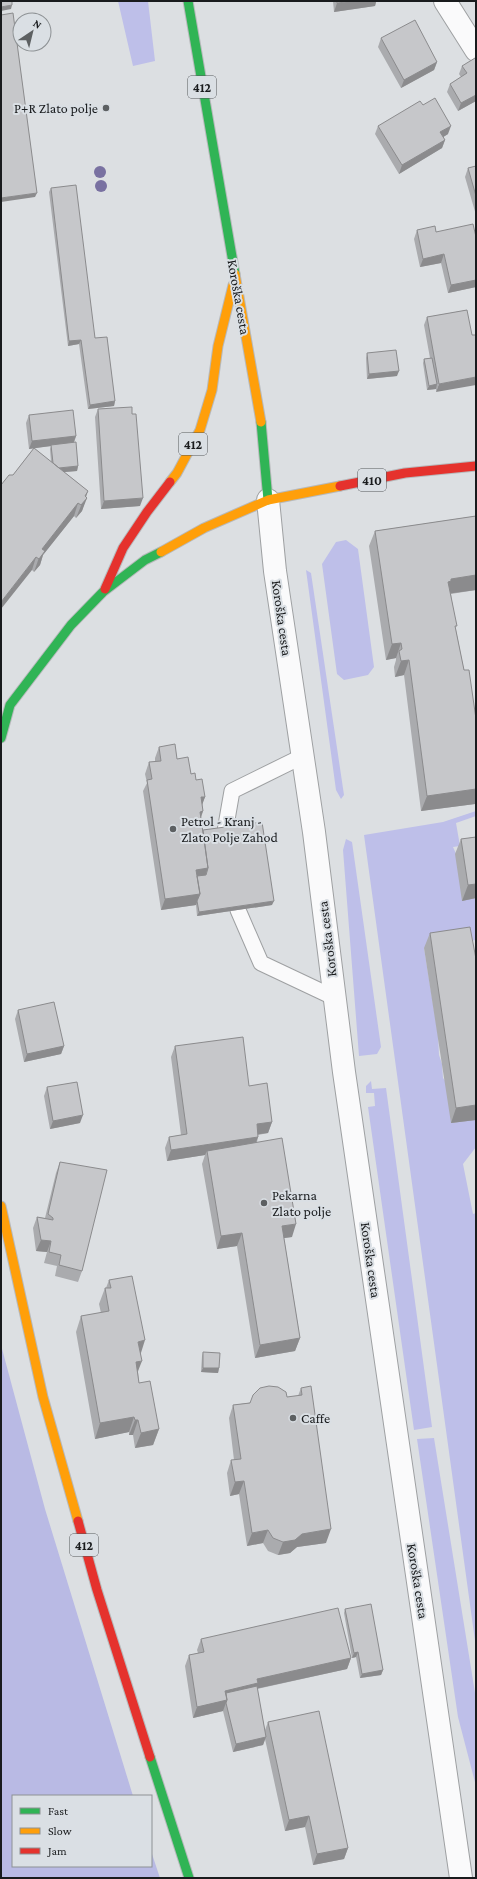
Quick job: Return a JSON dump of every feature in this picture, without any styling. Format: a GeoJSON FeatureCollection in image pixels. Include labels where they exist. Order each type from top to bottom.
{"type":"FeatureCollection","features":[{"type":"Feature","properties":{"kind":"main road","name":"Koroška cesta"},"geometry":{"type":"LineString","coordinates":[[188,1],[263,432],[268,500]]}},
{"type":"Feature","properties":{"kind":"main road","name":"412"},"geometry":{"type":"LineString","coordinates":[[103,592],[123,548],[147,512],[177,473],[200,430],[212,390],[218,346],[235,276]]}},
{"type":"Feature","properties":{"kind":"main road","name":"410"},"geometry":{"type":"LineString","coordinates":[[268,500],[405,473],[476,466]]}},
{"type":"Feature","properties":{"kind":"main road","name":"412"},"geometry":{"type":"LineString","coordinates":[[1,738],[6,706],[71,624],[103,592],[145,560],[204,528],[268,500]]}},
{"type":"Feature","properties":{"kind":"main road","name":"412"},"geometry":{"type":"LineString","coordinates":[[1,1206],[43,1397],[53,1434],[97,1590],[189,1878]]}},
{"type":"Feature","properties":{"kind":"street"},"geometry":{"type":"LineString","coordinates":[[445,1],[476,50]]}},
{"type":"Feature","properties":{"kind":"street","name":"Koroška cesta"},"geometry":{"type":"LineString","coordinates":[[268,500],[275,571],[314,832],[333,996],[460,1869]]}},
{"type":"Feature","properties":{"kind":"lane"},"geometry":{"type":"LineString","coordinates":[[225,831],[232,791],[303,756]]}},
{"type":"Feature","properties":{"kind":"lane"},"geometry":{"type":"LineString","coordinates":[[238,910],[260,963],[333,996]]}},
{"type":"Feature","properties":{"kind":"lane"},"geometry":{"type":"LineString","coordinates":[[460,1869],[474,1878]]}},
{"type":"Feature","properties":{"kind":"shaded area"},"geometry":{"type":"Polygon","coordinates":[[[118,1],[148,1],[155,61],[133,66],[118,1]]]}},
{"type":"Feature","properties":{"kind":"shaded area"},"geometry":{"type":"Polygon","coordinates":[[[346,540],[358,549],[374,667],[368,675],[344,680],[337,674],[322,564],[336,542],[346,540]]]}},
{"type":"Feature","properties":{"kind":"shaded area"},"geometry":{"type":"Polygon","coordinates":[[[306,570],[311,573],[344,795],[341,799],[336,790],[306,570]]]}},
{"type":"Feature","properties":{"kind":"shaded area"},"geometry":{"type":"Polygon","coordinates":[[[476,811],[476,816],[456,823],[460,846],[453,847],[476,898],[476,940],[424,948],[438,1035],[439,1055],[442,1064],[443,1078],[476,1120],[476,1147],[463,1164],[473,1214],[476,1213],[476,1648],[364,835],[443,822],[476,811]]]}},
{"type":"Feature","properties":{"kind":"shaded area"},"geometry":{"type":"Polygon","coordinates":[[[346,839],[352,842],[381,1047],[377,1054],[359,1056],[343,850],[346,839]]]}},
{"type":"Feature","properties":{"kind":"shaded area"},"geometry":{"type":"Polygon","coordinates":[[[371,1081],[372,1089],[386,1088],[432,1427],[414,1430],[368,1107],[375,1106],[374,1093],[366,1093],[366,1086],[371,1081]]]}},
{"type":"Feature","properties":{"kind":"shaded area"},"geometry":{"type":"Polygon","coordinates":[[[1,1345],[45,1509],[133,1795],[12,1795],[12,1867],[152,1867],[152,1854],[160,1878],[1,1878],[1,1345]]]}},
{"type":"Feature","properties":{"kind":"shaded area"},"geometry":{"type":"Polygon","coordinates":[[[434,1438],[476,1699],[476,1786],[458,1717],[417,1439],[434,1438]]]}},
{"type":"Feature","properties":{"kind":"building"},"geometry":{"type":"Polygon","coordinates":[[[1,1],[12,1],[12,5],[1,7],[1,1]]]}},
{"type":"Feature","properties":{"kind":"building"},"geometry":{"type":"Polygon","coordinates":[[[337,1],[355,1],[337,3],[337,1]]]}},
{"type":"Feature","properties":{"kind":"building"},"geometry":{"type":"Polygon","coordinates":[[[12,13],[12,52],[18,52],[37,193],[1,198],[1,15],[12,13]]]}},
{"type":"Feature","properties":{"kind":"building"},"geometry":{"type":"Polygon","coordinates":[[[415,20],[437,62],[404,80],[381,38],[415,20]]]}},
{"type":"Feature","properties":{"kind":"building"},"geometry":{"type":"Polygon","coordinates":[[[475,58],[476,95],[461,103],[450,84],[467,73],[462,66],[475,58]]]}},
{"type":"Feature","properties":{"kind":"building"},"geometry":{"type":"Polygon","coordinates":[[[435,98],[451,126],[440,132],[445,140],[402,165],[378,126],[420,101],[423,105],[435,98]]]}},
{"type":"Feature","properties":{"kind":"building"},"geometry":{"type":"Polygon","coordinates":[[[476,166],[476,196],[468,168],[476,166]]]}},
{"type":"Feature","properties":{"kind":"building"},"geometry":{"type":"Polygon","coordinates":[[[76,185],[95,338],[107,337],[115,401],[90,405],[81,340],[69,341],[51,188],[76,185]]]}},
{"type":"Feature","properties":{"kind":"building"},"geometry":{"type":"Polygon","coordinates":[[[473,224],[476,237],[476,280],[451,285],[444,254],[423,259],[417,230],[435,226],[436,232],[473,224]]]}},
{"type":"Feature","properties":{"kind":"building"},"geometry":{"type":"Polygon","coordinates":[[[467,310],[472,335],[476,335],[476,377],[439,384],[427,317],[467,310]]]}},
{"type":"Feature","properties":{"kind":"building"},"geometry":{"type":"Polygon","coordinates":[[[396,350],[399,371],[369,374],[367,353],[396,350]]]}},
{"type":"Feature","properties":{"kind":"building"},"geometry":{"type":"Polygon","coordinates":[[[432,358],[437,384],[429,386],[424,359],[432,358]]]}},
{"type":"Feature","properties":{"kind":"building"},"geometry":{"type":"Polygon","coordinates":[[[132,407],[132,414],[136,414],[143,498],[104,501],[98,409],[132,407]]]}},
{"type":"Feature","properties":{"kind":"building"},"geometry":{"type":"Polygon","coordinates":[[[73,410],[76,436],[32,441],[29,415],[73,410]]]}},
{"type":"Feature","properties":{"kind":"building"},"geometry":{"type":"Polygon","coordinates":[[[76,442],[78,466],[59,468],[53,463],[51,445],[76,442]]]}},
{"type":"Feature","properties":{"kind":"building"},"geometry":{"type":"Polygon","coordinates":[[[34,448],[88,491],[85,496],[87,498],[81,505],[78,503],[42,549],[45,551],[39,559],[36,557],[1,602],[1,485],[9,475],[13,475],[34,448]]]}},
{"type":"Feature","properties":{"kind":"building"},"geometry":{"type":"Polygon","coordinates":[[[476,516],[476,575],[451,579],[451,581],[448,582],[464,670],[469,670],[476,719],[476,789],[427,796],[409,660],[401,661],[399,651],[402,649],[401,643],[392,644],[375,531],[476,516]]]}},
{"type":"Feature","properties":{"kind":"building","name":"Petrol - Kranj - Zlato Polje Zahod"},"geometry":{"type":"Polygon","coordinates":[[[175,744],[177,759],[188,757],[191,774],[195,773],[196,780],[202,779],[205,797],[201,797],[203,811],[200,812],[208,868],[196,870],[200,894],[165,899],[147,780],[152,779],[149,762],[161,761],[159,747],[175,744]]]}},
{"type":"Feature","properties":{"kind":"building"},"geometry":{"type":"Polygon","coordinates":[[[262,822],[274,901],[199,912],[197,901],[200,894],[197,876],[206,875],[208,868],[203,830],[262,822]]]}},
{"type":"Feature","properties":{"kind":"building"},"geometry":{"type":"Polygon","coordinates":[[[476,837],[476,884],[468,885],[461,839],[476,837]]]}},
{"type":"Feature","properties":{"kind":"building"},"geometry":{"type":"Polygon","coordinates":[[[470,927],[476,959],[476,1105],[456,1108],[430,933],[470,927]]]}},
{"type":"Feature","properties":{"kind":"building"},"geometry":{"type":"Polygon","coordinates":[[[54,1002],[64,1046],[27,1054],[18,1010],[54,1002]]]}},
{"type":"Feature","properties":{"kind":"building"},"geometry":{"type":"Polygon","coordinates":[[[243,1037],[249,1086],[267,1083],[272,1122],[257,1124],[258,1137],[171,1150],[169,1137],[187,1134],[175,1046],[243,1037]]]}},
{"type":"Feature","properties":{"kind":"building"},"geometry":{"type":"Polygon","coordinates":[[[77,1082],[83,1115],[53,1121],[47,1087],[77,1082]]]}},
{"type":"Feature","properties":{"kind":"building"},"geometry":{"type":"Polygon","coordinates":[[[282,1138],[296,1224],[282,1226],[300,1338],[260,1345],[242,1233],[221,1236],[207,1151],[282,1138]]]}},
{"type":"Feature","properties":{"kind":"building"},"geometry":{"type":"Polygon","coordinates":[[[60,1162],[107,1170],[82,1271],[59,1265],[61,1255],[49,1252],[51,1241],[41,1240],[37,1217],[53,1220],[53,1218],[48,1214],[60,1162]]]}},
{"type":"Feature","properties":{"kind":"building"},"geometry":{"type":"Polygon","coordinates":[[[132,1276],[145,1340],[138,1342],[142,1361],[136,1362],[139,1383],[150,1381],[159,1429],[141,1433],[138,1420],[135,1420],[134,1417],[100,1423],[81,1316],[109,1311],[105,1288],[111,1288],[109,1280],[132,1276]]]}},
{"type":"Feature","properties":{"kind":"building"},"geometry":{"type":"Polygon","coordinates":[[[203,1352],[220,1353],[219,1368],[203,1368],[203,1352]]]}},
{"type":"Feature","properties":{"kind":"building"},"geometry":{"type":"Polygon","coordinates":[[[269,1386],[278,1387],[286,1392],[287,1397],[302,1395],[301,1388],[311,1386],[331,1529],[302,1534],[295,1540],[283,1542],[273,1538],[268,1530],[252,1533],[244,1481],[235,1482],[231,1460],[241,1459],[233,1405],[250,1403],[253,1395],[260,1388],[269,1386]]]}},
{"type":"Feature","properties":{"kind":"building"},"geometry":{"type":"Polygon","coordinates":[[[371,1604],[383,1670],[362,1674],[358,1652],[354,1653],[345,1609],[371,1604]]]}},
{"type":"Feature","properties":{"kind":"building"},"geometry":{"type":"Polygon","coordinates":[[[338,1608],[351,1658],[257,1679],[258,1683],[225,1691],[227,1700],[197,1707],[189,1655],[204,1652],[201,1639],[338,1608]]]}},
{"type":"Feature","properties":{"kind":"building"},"geometry":{"type":"Polygon","coordinates":[[[257,1686],[266,1737],[236,1744],[226,1703],[226,1693],[257,1686]]]}},
{"type":"Feature","properties":{"kind":"building"},"geometry":{"type":"Polygon","coordinates":[[[319,1711],[348,1848],[317,1854],[309,1816],[289,1820],[268,1722],[319,1711]]]}},
{"type":"Feature","properties":{"kind":"traffic: fast"},"geometry":{"type":"LineString","coordinates":[[188,1],[235,274]]}},
{"type":"Feature","properties":{"kind":"traffic: fast"},"geometry":{"type":"LineString","coordinates":[[261,422],[268,500]]}},
{"type":"Feature","properties":{"kind":"traffic: fast"},"geometry":{"type":"LineString","coordinates":[[1,738],[10,705],[71,625],[103,592],[145,560],[161,552]]}},
{"type":"Feature","properties":{"kind":"traffic: fast"},"geometry":{"type":"LineString","coordinates":[[150,1757],[189,1878]]}},
{"type":"Feature","properties":{"kind":"traffic: slow"},"geometry":{"type":"LineString","coordinates":[[235,274],[261,422]]}},
{"type":"Feature","properties":{"kind":"traffic: slow"},"geometry":{"type":"LineString","coordinates":[[170,482],[177,473],[200,430],[212,390],[218,346],[233,285]]}},
{"type":"Feature","properties":{"kind":"traffic: slow"},"geometry":{"type":"LineString","coordinates":[[161,552],[204,528],[268,500],[340,486]]}},
{"type":"Feature","properties":{"kind":"traffic: slow"},"geometry":{"type":"LineString","coordinates":[[1,1206],[43,1397],[78,1521]]}},
{"type":"Feature","properties":{"kind":"traffic: jam"},"geometry":{"type":"LineString","coordinates":[[340,486],[405,473],[476,466]]}},
{"type":"Feature","properties":{"kind":"traffic: jam"},"geometry":{"type":"LineString","coordinates":[[105,589],[123,548],[147,512],[170,482]]}},
{"type":"Feature","properties":{"kind":"traffic: jam"},"geometry":{"type":"LineString","coordinates":[[78,1521],[97,1590],[150,1757]]}},
{"type":"Feature","properties":{"kind":"place","name":"P+R Zlato polje"},"geometry":{"type":"Point","coordinates":[106,108]}},
{"type":"Feature","properties":{"kind":"place","name":"Petrol - Kranj - Zlato Polje Zahod"},"geometry":{"type":"Point","coordinates":[173,829]}},
{"type":"Feature","properties":{"kind":"place","name":"Pekarna Zlato polje"},"geometry":{"type":"Point","coordinates":[264,1203]}},
{"type":"Feature","properties":{"kind":"place","name":"Caffe"},"geometry":{"type":"Point","coordinates":[293,1418]}}]}
